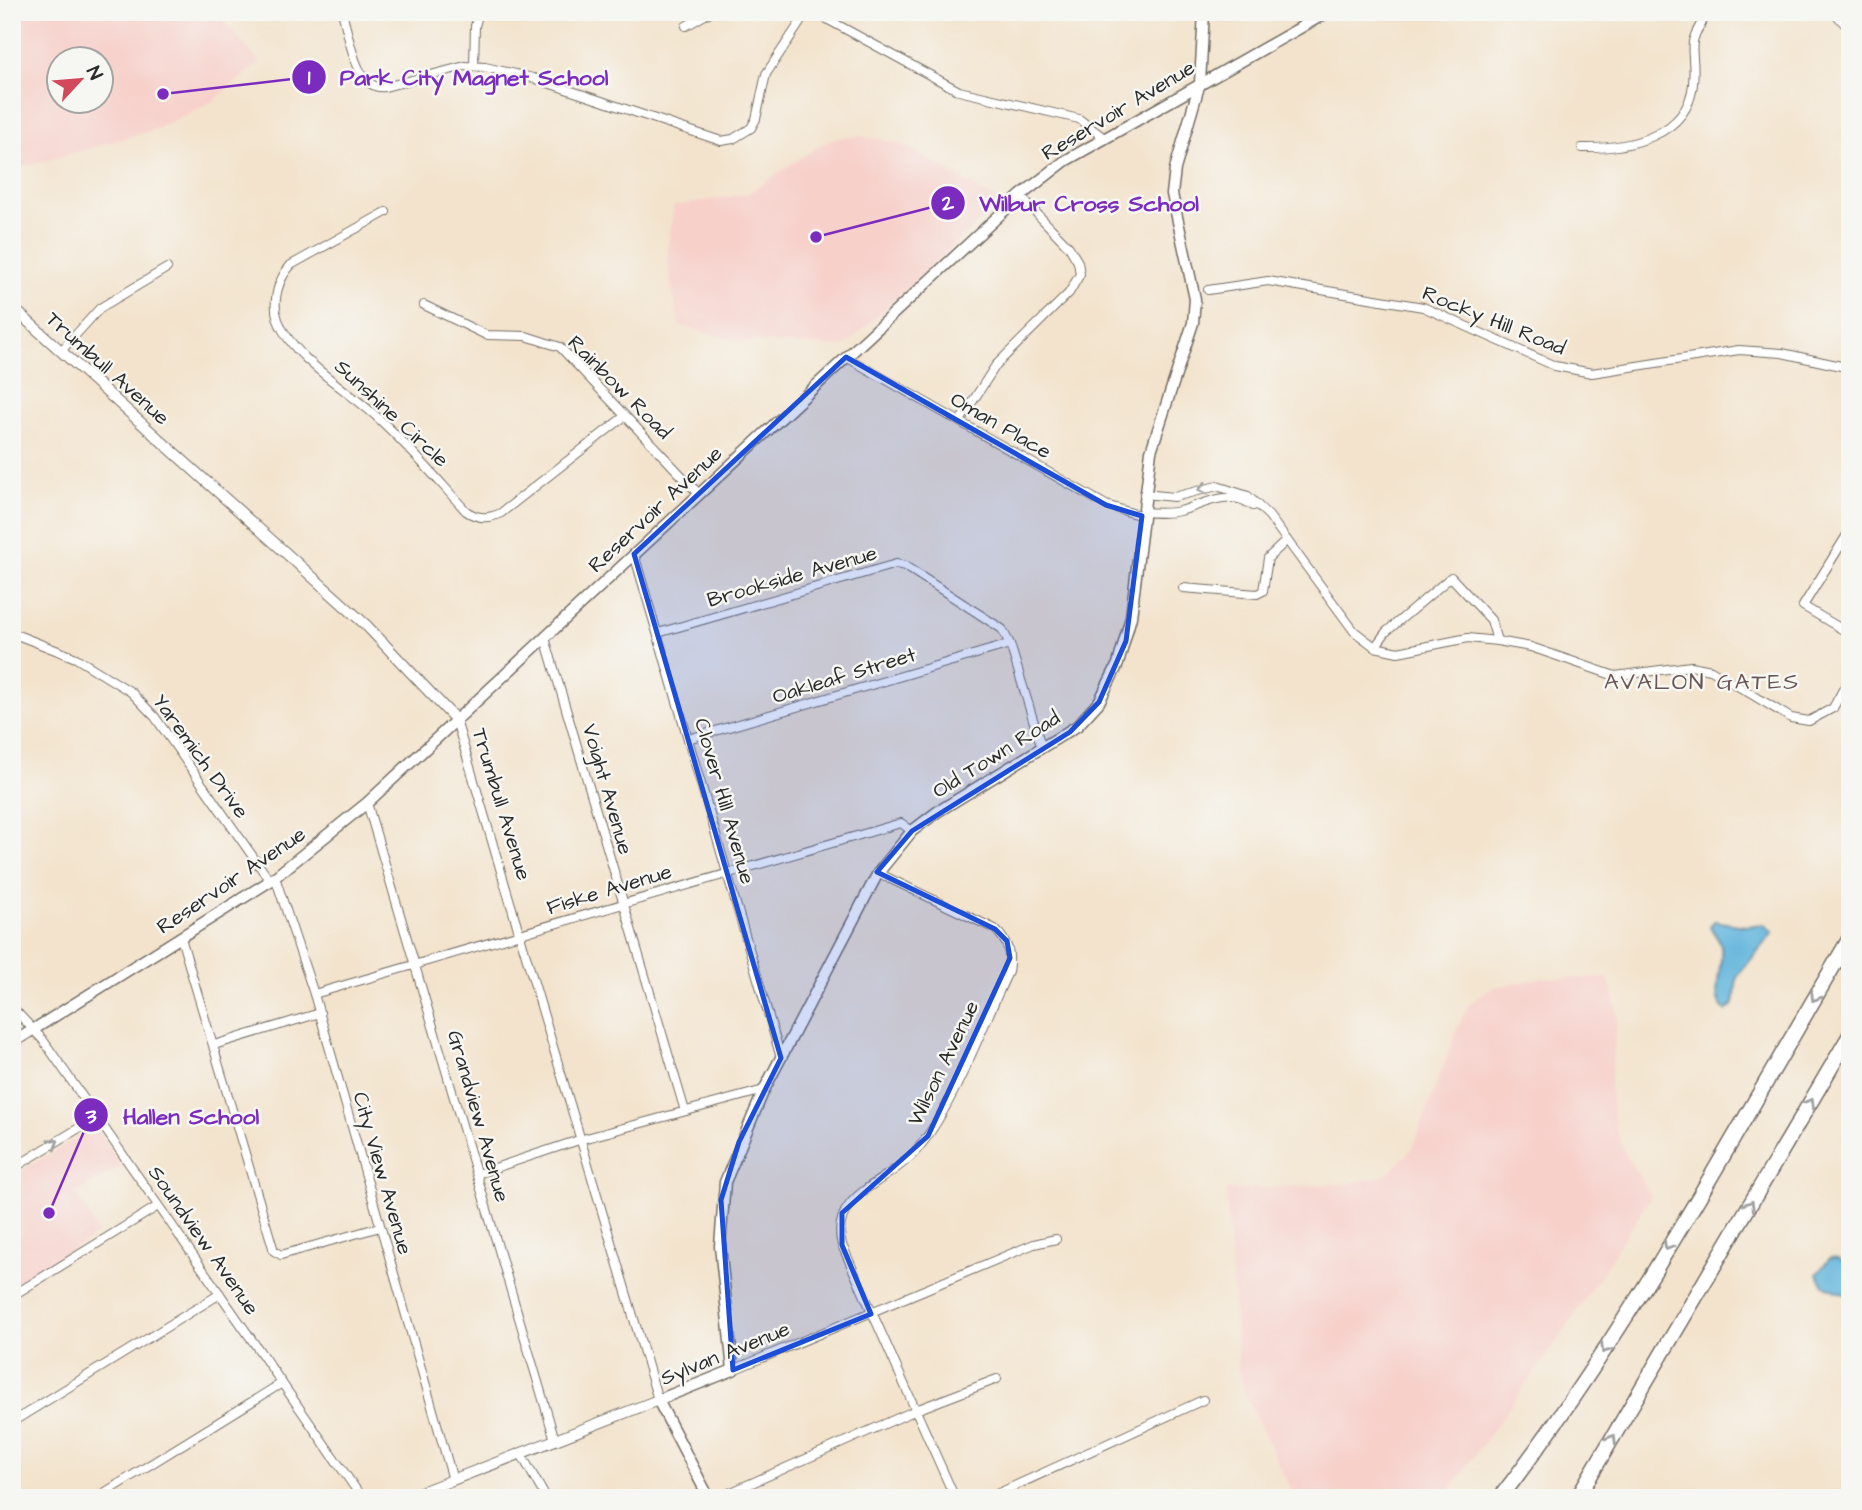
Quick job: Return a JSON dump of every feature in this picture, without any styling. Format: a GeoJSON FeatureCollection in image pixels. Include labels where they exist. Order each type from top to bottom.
{"type":"FeatureCollection","features":[{"type":"Feature","properties":{"kind":"highway"},"geometry":{"type":"LineString","coordinates":[[1500,1498],[1534,1453],[1641,1291],[1850,938]]}},
{"type":"Feature","properties":{"kind":"highway"},"geometry":{"type":"LineString","coordinates":[[1577,1498],[1850,1035]]}},
{"type":"Feature","properties":{"kind":"highway"},"geometry":{"type":"LineString","coordinates":[[1493,1498],[1534,1453]]}},
{"type":"Feature","properties":{"kind":"main road","name":"Old Town Road"},"geometry":{"type":"LineString","coordinates":[[733,1370],[720,1246],[721,1200],[732,1161],[780,1058],[878,873],[912,831],[960,797],[1042,749],[1080,723],[1109,685],[1131,617],[1144,494],[1152,451],[1193,323],[1195,299],[1174,216],[1172,194],[1175,169],[1200,83],[1204,12]]}},
{"type":"Feature","properties":{"kind":"main road","name":"Reservoir Avenue"},"geometry":{"type":"LineString","coordinates":[[12,1043],[181,939],[272,879],[367,803],[1020,196],[1065,161],[1328,12]]}},
{"type":"Feature","properties":{"kind":"main road","name":"Sylvan Avenue"},"geometry":{"type":"LineString","coordinates":[[658,1400],[733,1370]]}},
{"type":"Feature","properties":{"kind":"main road"},"geometry":{"type":"LineString","coordinates":[[658,1400],[709,1498]]}},
{"type":"Feature","properties":{"kind":"street"},"geometry":{"type":"LineString","coordinates":[[342,12],[362,76],[372,86],[386,87],[474,66],[533,78],[726,141],[751,128],[756,119],[766,74],[807,12]]}},
{"type":"Feature","properties":{"kind":"street"},"geometry":{"type":"LineString","coordinates":[[474,66],[475,26],[479,12]]}},
{"type":"Feature","properties":{"kind":"street"},"geometry":{"type":"LineString","coordinates":[[686,26],[710,12]]}},
{"type":"Feature","properties":{"kind":"street"},"geometry":{"type":"LineString","coordinates":[[814,12],[958,91],[1079,119],[1104,138]]}},
{"type":"Feature","properties":{"kind":"street"},"geometry":{"type":"LineString","coordinates":[[1582,148],[1630,144],[1660,134],[1678,120],[1690,103],[1694,81],[1690,50],[1695,32],[1709,12]]}},
{"type":"Feature","properties":{"kind":"street"},"geometry":{"type":"LineString","coordinates":[[1833,12],[1850,30]]}},
{"type":"Feature","properties":{"kind":"street"},"geometry":{"type":"LineString","coordinates":[[960,421],[996,365],[1076,286],[1080,274],[1078,262],[1069,247],[1020,196]]}},
{"type":"Feature","properties":{"kind":"street","name":"Sunshine Circle"},"geometry":{"type":"LineString","coordinates":[[386,212],[291,265],[283,274],[276,294],[278,320],[302,353],[405,443],[466,510],[474,516],[487,518],[501,513],[625,416]]}},
{"type":"Feature","properties":{"kind":"street"},"geometry":{"type":"LineString","coordinates":[[61,351],[100,308],[167,268]]}},
{"type":"Feature","properties":{"kind":"street","name":"Rocky Hill Road"},"geometry":{"type":"LineString","coordinates":[[1208,290],[1268,281],[1423,307],[1555,366],[1592,373],[1739,350],[1782,353],[1850,368]]}},
{"type":"Feature","properties":{"kind":"street","name":"Rainbow Road"},"geometry":{"type":"LineString","coordinates":[[424,305],[486,335],[526,336],[559,347],[699,494]]}},
{"type":"Feature","properties":{"kind":"street","name":"Trumbull Avenue"},"geometry":{"type":"LineString","coordinates":[[12,307],[366,625],[456,720],[658,1400]]}},
{"type":"Feature","properties":{"kind":"street","name":"Oman Place"},"geometry":{"type":"LineString","coordinates":[[846,357],[1107,505],[1142,514]]}},
{"type":"Feature","properties":{"kind":"street"},"geometry":{"type":"LineString","coordinates":[[1144,494],[1164,498],[1217,486],[1232,489],[1260,506],[1354,631],[1375,647],[1398,652],[1468,638],[1531,647],[1615,677],[1635,676],[1681,665],[1711,670],[1791,718],[1808,720],[1833,708],[1850,677]]}},
{"type":"Feature","properties":{"kind":"street"},"geometry":{"type":"LineString","coordinates":[[1142,514],[1178,512],[1231,497],[1251,505],[1279,529]]}},
{"type":"Feature","properties":{"kind":"street"},"geometry":{"type":"LineString","coordinates":[[1850,530],[1803,606],[1850,634]]}},
{"type":"Feature","properties":{"kind":"street"},"geometry":{"type":"LineString","coordinates":[[1183,588],[1257,594],[1263,591],[1268,558],[1287,540]]}},
{"type":"Feature","properties":{"kind":"street","name":"Clover Hill Avenue"},"geometry":{"type":"LineString","coordinates":[[634,554],[780,1058]]}},
{"type":"Feature","properties":{"kind":"street","name":"Brookside Avenue"},"geometry":{"type":"LineString","coordinates":[[658,633],[895,564],[905,566],[996,624],[1010,644],[1042,749]]}},
{"type":"Feature","properties":{"kind":"street"},"geometry":{"type":"LineString","coordinates":[[1375,647],[1386,632],[1451,577],[1491,620],[1497,641]]}},
{"type":"Feature","properties":{"kind":"street","name":"Yaremich Drive"},"geometry":{"type":"LineString","coordinates":[[12,633],[76,658],[131,692],[155,717],[272,879]]}},
{"type":"Feature","properties":{"kind":"street","name":"Voight Avenue"},"geometry":{"type":"LineString","coordinates":[[545,638],[685,1111]]}},
{"type":"Feature","properties":{"kind":"street","name":"Oakleaf Street"},"geometry":{"type":"LineString","coordinates":[[688,739],[1010,644]]}},
{"type":"Feature","properties":{"kind":"street","name":"Grandview Avenue"},"geometry":{"type":"LineString","coordinates":[[367,803],[417,963],[555,1440]]}},
{"type":"Feature","properties":{"kind":"street","name":"Fiske Avenue"},"geometry":{"type":"LineString","coordinates":[[314,994],[901,822],[912,831]]}},
{"type":"Feature","properties":{"kind":"street","name":"Wilson Avenue"},"geometry":{"type":"LineString","coordinates":[[878,873],[995,929],[1007,941],[1010,958],[1008,972],[928,1136],[912,1155],[842,1213],[838,1222],[842,1245],[955,1498]]}},
{"type":"Feature","properties":{"kind":"street","name":"City View Avenue"},"geometry":{"type":"LineString","coordinates":[[272,879],[320,1013],[453,1480]]}},
{"type":"Feature","properties":{"kind":"street"},"geometry":{"type":"LineString","coordinates":[[181,939],[277,1254],[380,1227]]}},
{"type":"Feature","properties":{"kind":"street","name":"Soundview Avenue"},"geometry":{"type":"LineString","coordinates":[[12,1007],[43,1040],[362,1498]]}},
{"type":"Feature","properties":{"kind":"street"},"geometry":{"type":"LineString","coordinates":[[214,1045],[320,1013]]}},
{"type":"Feature","properties":{"kind":"street"},"geometry":{"type":"LineString","coordinates":[[477,1174],[579,1140],[764,1090]]}},
{"type":"Feature","properties":{"kind":"street"},"geometry":{"type":"LineString","coordinates":[[12,1169],[97,1117]]}},
{"type":"Feature","properties":{"kind":"street"},"geometry":{"type":"LineString","coordinates":[[12,1296],[158,1206]]}},
{"type":"Feature","properties":{"kind":"street","name":"Sylvan Avenue"},"geometry":{"type":"LineString","coordinates":[[733,1370],[1034,1244],[1056,1238]]}},
{"type":"Feature","properties":{"kind":"street"},"geometry":{"type":"LineString","coordinates":[[12,1422],[220,1294]]}},
{"type":"Feature","properties":{"kind":"street"},"geometry":{"type":"LineString","coordinates":[[718,1498],[916,1410],[997,1379]]}},
{"type":"Feature","properties":{"kind":"street"},"geometry":{"type":"LineString","coordinates":[[96,1498],[282,1383]]}},
{"type":"Feature","properties":{"kind":"street","name":"Sylvan Avenue"},"geometry":{"type":"LineString","coordinates":[[405,1498],[658,1400]]}},
{"type":"Feature","properties":{"kind":"street"},"geometry":{"type":"LineString","coordinates":[[988,1498],[1203,1400]]}},
{"type":"Feature","properties":{"kind":"street"},"geometry":{"type":"LineString","coordinates":[[522,1454],[546,1498]]}},
{"type":"Feature","properties":{"kind":"highlighted area"},"geometry":{"type":"Polygon","coordinates":[[[846,357],[1106,505],[1142,516],[1126,641],[1099,702],[1070,732],[912,831],[877,872],[995,929],[1007,941],[1010,958],[928,1136],[842,1213],[842,1245],[871,1314],[733,1370],[721,1200],[739,1142],[781,1058],[634,554],[846,357]]]}},
{"type":"Feature","properties":{"kind":"shaded area"},"geometry":{"type":"Polygon","coordinates":[[[12,12],[216,12],[260,62],[213,101],[157,129],[13,170],[12,12]]]}},
{"type":"Feature","properties":{"kind":"shaded area"},"geometry":{"type":"Polygon","coordinates":[[[859,136],[893,142],[911,149],[1000,202],[844,347],[742,341],[679,326],[668,265],[668,244],[674,206],[747,194],[820,145],[837,138],[859,136]]]}},
{"type":"Feature","properties":{"kind":"shaded area"},"geometry":{"type":"Polygon","coordinates":[[[1543,978],[1608,978],[1616,1004],[1617,1019],[1610,1086],[1615,1126],[1625,1153],[1651,1196],[1567,1327],[1444,1498],[1295,1498],[1247,1399],[1238,1370],[1226,1190],[1352,1183],[1380,1177],[1391,1171],[1413,1148],[1457,1029],[1470,1003],[1494,987],[1543,978]]]}},
{"type":"Feature","properties":{"kind":"shaded area"},"geometry":{"type":"Polygon","coordinates":[[[95,1127],[122,1165],[75,1193],[99,1233],[12,1286],[12,1176],[95,1127]]]}},
{"type":"Feature","properties":{"kind":"water"},"geometry":{"type":"Polygon","coordinates":[[[1714,921],[1745,926],[1763,924],[1773,932],[1737,977],[1734,1004],[1726,1011],[1718,999],[1721,947],[1710,927],[1714,921]]]}},
{"type":"Feature","properties":{"kind":"water"},"geometry":{"type":"Polygon","coordinates":[[[1830,1258],[1839,1259],[1850,1266],[1850,1296],[1825,1286],[1817,1274],[1830,1258]]]}},
{"type":"Feature","properties":{"kind":"place","name":"Park City Magnet School"},"geometry":{"type":"Point","coordinates":[163,94]}},
{"type":"Feature","properties":{"kind":"place","name":"Wilbur Cross School"},"geometry":{"type":"Point","coordinates":[816,237]}},
{"type":"Feature","properties":{"kind":"place","name":"Hallen School"},"geometry":{"type":"Point","coordinates":[49,1213]}},
{"type":"Feature","properties":{"kind":"district","name":"AVALON GATES"},"geometry":{"type":"Point","coordinates":[1702,681]}}]}
